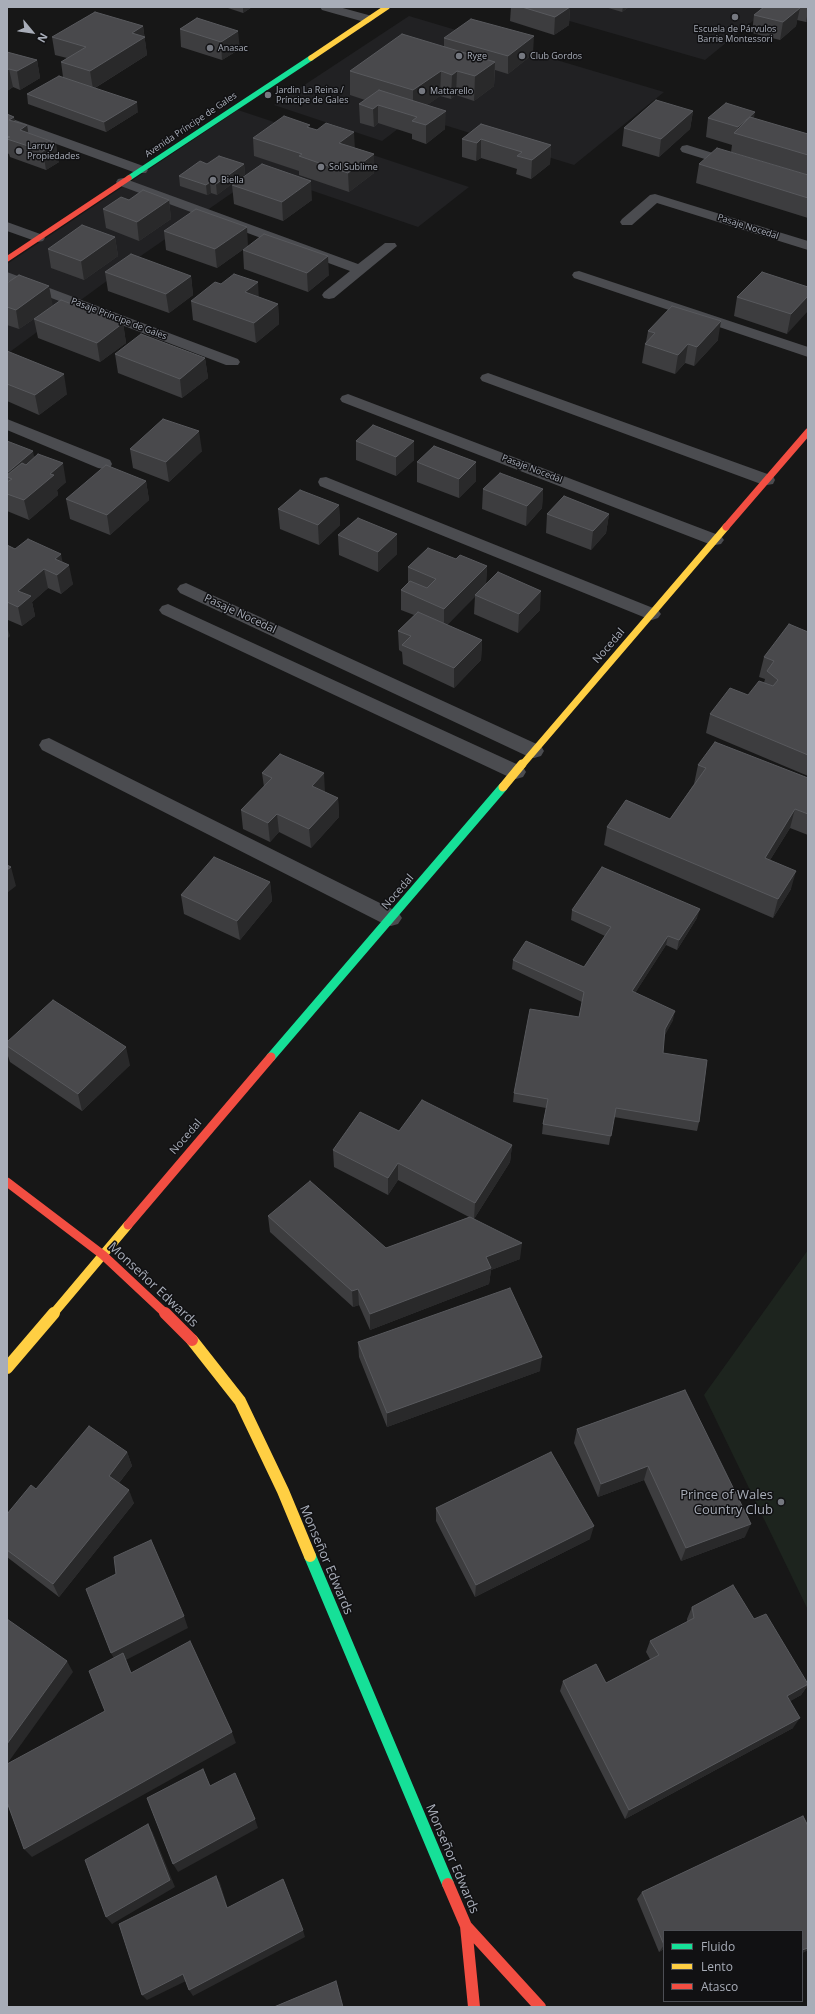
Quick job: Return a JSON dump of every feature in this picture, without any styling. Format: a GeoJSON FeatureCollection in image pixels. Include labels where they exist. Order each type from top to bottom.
{"type":"FeatureCollection","features":[{"type":"Feature","properties":{"kind":"street"},"geometry":{"type":"LineString","coordinates":[[326,7],[368,19]]}},
{"type":"Feature","properties":{"kind":"street","name":"Avenida Príncipe de Gales"},"geometry":{"type":"LineString","coordinates":[[7,259],[386,7]]}},
{"type":"Feature","properties":{"kind":"street"},"geometry":{"type":"LineString","coordinates":[[7,121],[141,170]]}},
{"type":"Feature","properties":{"kind":"street"},"geometry":{"type":"LineString","coordinates":[[687,149],[747,168]]}},
{"type":"Feature","properties":{"kind":"street"},"geometry":{"type":"LineString","coordinates":[[123,182],[360,270]]}},
{"type":"Feature","properties":{"kind":"street","name":"Pasaje Nocedal"},"geometry":{"type":"LineString","coordinates":[[627,222],[655,198],[808,246]]}},
{"type":"Feature","properties":{"kind":"street"},"geometry":{"type":"LineString","coordinates":[[7,226],[38,238]]}},
{"type":"Feature","properties":{"kind":"street"},"geometry":{"type":"LineString","coordinates":[[329,295],[390,246]]}},
{"type":"Feature","properties":{"kind":"street"},"geometry":{"type":"LineString","coordinates":[[579,275],[808,352]]}},
{"type":"Feature","properties":{"kind":"street","name":"Pasaje Príncipe de Gales"},"geometry":{"type":"LineString","coordinates":[[7,276],[232,362]]}},
{"type":"Feature","properties":{"kind":"street"},"geometry":{"type":"LineString","coordinates":[[488,378],[766,480]]}},
{"type":"Feature","properties":{"kind":"street","name":"Pasaje Nocedal"},"geometry":{"type":"LineString","coordinates":[[348,399],[715,540]]}},
{"type":"Feature","properties":{"kind":"street"},"geometry":{"type":"LineString","coordinates":[[7,424],[104,464]]}},
{"type":"Feature","properties":{"kind":"street","name":"Nocedal"},"geometry":{"type":"LineString","coordinates":[[7,1368],[808,432]]}},
{"type":"Feature","properties":{"kind":"street"},"geometry":{"type":"LineString","coordinates":[[326,482],[652,614]]}},
{"type":"Feature","properties":{"kind":"street","name":"Pasaje Nocedal"},"geometry":{"type":"LineString","coordinates":[[186,589],[534,751]]}},
{"type":"Feature","properties":{"kind":"street"},"geometry":{"type":"LineString","coordinates":[[168,610],[516,772]]}},
{"type":"Feature","properties":{"kind":"street"},"geometry":{"type":"LineString","coordinates":[[49,745],[391,918]]}},
{"type":"Feature","properties":{"kind":"street","name":"Monseñor Edwards"},"geometry":{"type":"LineString","coordinates":[[7,1182],[103,1255],[153,1300],[198,1346],[240,1401],[283,1491],[466,1926],[540,2007]]}},
{"type":"Feature","properties":{"kind":"street"},"geometry":{"type":"LineString","coordinates":[[466,1926],[474,2007]]}},
{"type":"Feature","properties":{"kind":"shaded area"},"geometry":{"type":"Polygon","coordinates":[[[521,7],[770,7],[705,60],[521,7]]]}},
{"type":"Feature","properties":{"kind":"shaded area"},"geometry":{"type":"Polygon","coordinates":[[[409,16],[664,92],[574,165],[415,116],[382,141],[274,105],[409,16]]]}},
{"type":"Feature","properties":{"kind":"shaded area"},"geometry":{"type":"Polygon","coordinates":[[[238,110],[469,187],[418,227],[261,173],[145,253],[7,354],[7,264],[238,110]]]}},
{"type":"Feature","properties":{"kind":"shaded area","name":"Prince of Wales Country Club"},"geometry":{"type":"Polygon","coordinates":[[[808,1250],[808,1610],[704,1395],[808,1250]]]}},
{"type":"Feature","properties":{"kind":"building"},"geometry":{"type":"Polygon","coordinates":[[[522,7],[570,7],[555,17],[522,7]]]}},
{"type":"Feature","properties":{"kind":"building"},"geometry":{"type":"Polygon","coordinates":[[[764,7],[800,8],[783,22],[754,15],[764,7]]]}},
{"type":"Feature","properties":{"kind":"building"},"geometry":{"type":"Polygon","coordinates":[[[95,12],[143,26],[132,33],[145,37],[90,71],[61,62],[86,47],[52,37],[95,12]]]}},
{"type":"Feature","properties":{"kind":"building"},"geometry":{"type":"Polygon","coordinates":[[[197,18],[238,31],[221,42],[180,29],[197,18]]]}},
{"type":"Feature","properties":{"kind":"building"},"geometry":{"type":"Polygon","coordinates":[[[471,19],[534,36],[508,56],[444,38],[471,19]]]}},
{"type":"Feature","properties":{"kind":"building"},"geometry":{"type":"Polygon","coordinates":[[[402,34],[495,62],[475,76],[457,71],[452,75],[441,71],[413,90],[350,71],[402,34]]]}},
{"type":"Feature","properties":{"kind":"building"},"geometry":{"type":"Polygon","coordinates":[[[7,52],[37,60],[17,71],[7,70],[7,52]]]}},
{"type":"Feature","properties":{"kind":"building"},"geometry":{"type":"Polygon","coordinates":[[[59,76],[137,102],[104,122],[27,94],[59,76]]]}},
{"type":"Feature","properties":{"kind":"building"},"geometry":{"type":"Polygon","coordinates":[[[379,90],[446,111],[426,125],[412,121],[417,117],[378,105],[373,109],[359,104],[379,90]]]}},
{"type":"Feature","properties":{"kind":"building"},"geometry":{"type":"Polygon","coordinates":[[[656,100],[693,111],[661,139],[624,128],[656,100]]]}},
{"type":"Feature","properties":{"kind":"building"},"geometry":{"type":"Polygon","coordinates":[[[726,103],[755,112],[738,127],[708,118],[726,103]]]}},
{"type":"Feature","properties":{"kind":"building"},"geometry":{"type":"Polygon","coordinates":[[[7,114],[14,117],[9,120],[27,125],[20,130],[56,143],[43,151],[7,139],[10,137],[7,136],[7,114]]]}},
{"type":"Feature","properties":{"kind":"building"},"geometry":{"type":"Polygon","coordinates":[[[284,116],[310,125],[307,127],[317,130],[326,123],[354,132],[339,143],[374,154],[348,173],[299,156],[302,154],[253,138],[284,116]]]}},
{"type":"Feature","properties":{"kind":"building"},"geometry":{"type":"Polygon","coordinates":[[[750,117],[808,134],[808,155],[734,133],[750,117]]]}},
{"type":"Feature","properties":{"kind":"building"},"geometry":{"type":"Polygon","coordinates":[[[481,124],[551,145],[532,160],[517,156],[522,152],[481,139],[477,143],[462,139],[481,124]]]}},
{"type":"Feature","properties":{"kind":"building"},"geometry":{"type":"Polygon","coordinates":[[[717,148],[808,175],[808,198],[699,164],[717,148]]]}},
{"type":"Feature","properties":{"kind":"building"},"geometry":{"type":"Polygon","coordinates":[[[219,156],[244,164],[216,184],[210,182],[206,185],[179,176],[200,161],[207,164],[219,156]]]}},
{"type":"Feature","properties":{"kind":"building"},"geometry":{"type":"Polygon","coordinates":[[[262,164],[311,181],[282,202],[232,185],[262,164]]]}},
{"type":"Feature","properties":{"kind":"building"},"geometry":{"type":"Polygon","coordinates":[[[143,190],[169,200],[137,222],[103,209],[121,197],[129,200],[143,190]]]}},
{"type":"Feature","properties":{"kind":"building"},"geometry":{"type":"Polygon","coordinates":[[[196,209],[247,227],[215,249],[164,231],[196,209]]]}},
{"type":"Feature","properties":{"kind":"building"},"geometry":{"type":"Polygon","coordinates":[[[82,225],[115,237],[81,261],[48,249],[82,225]]]}},
{"type":"Feature","properties":{"kind":"building"},"geometry":{"type":"Polygon","coordinates":[[[264,234],[328,256],[307,273],[243,250],[264,234]]]}},
{"type":"Feature","properties":{"kind":"building"},"geometry":{"type":"Polygon","coordinates":[[[131,254],[191,276],[166,294],[105,272],[131,254]]]}},
{"type":"Feature","properties":{"kind":"building"},"geometry":{"type":"Polygon","coordinates":[[[762,272],[808,287],[808,296],[791,314],[737,297],[762,272]]]}},
{"type":"Feature","properties":{"kind":"building"},"geometry":{"type":"Polygon","coordinates":[[[234,274],[258,282],[245,292],[278,304],[254,323],[191,301],[215,282],[221,284],[234,274]]]}},
{"type":"Feature","properties":{"kind":"building"},"geometry":{"type":"Polygon","coordinates":[[[19,275],[49,286],[16,310],[7,307],[7,283],[19,275]]]}},
{"type":"Feature","properties":{"kind":"building"},"geometry":{"type":"Polygon","coordinates":[[[61,300],[123,323],[97,343],[34,319],[61,300]]]}},
{"type":"Feature","properties":{"kind":"building"},"geometry":{"type":"Polygon","coordinates":[[[672,306],[721,321],[697,347],[688,344],[678,355],[645,344],[655,333],[648,331],[672,306]]]}},
{"type":"Feature","properties":{"kind":"building"},"geometry":{"type":"Polygon","coordinates":[[[141,334],[205,358],[180,379],[115,354],[141,334]]]}},
{"type":"Feature","properties":{"kind":"building"},"geometry":{"type":"Polygon","coordinates":[[[7,351],[64,374],[35,395],[7,384],[7,351]]]}},
{"type":"Feature","properties":{"kind":"building"},"geometry":{"type":"Polygon","coordinates":[[[163,419],[199,431],[166,462],[130,449],[163,419]]]}},
{"type":"Feature","properties":{"kind":"building"},"geometry":{"type":"Polygon","coordinates":[[[373,425],[414,441],[396,457],[356,441],[373,425]]]}},
{"type":"Feature","properties":{"kind":"building"},"geometry":{"type":"Polygon","coordinates":[[[7,441],[33,451],[7,473],[7,441]]]}},
{"type":"Feature","properties":{"kind":"building"},"geometry":{"type":"Polygon","coordinates":[[[434,446],[476,462],[459,479],[417,462],[434,446]]]}},
{"type":"Feature","properties":{"kind":"building"},"geometry":{"type":"Polygon","coordinates":[[[38,454],[63,463],[50,474],[54,475],[24,500],[7,494],[7,482],[12,479],[7,477],[7,475],[22,463],[26,465],[38,454]]]}},
{"type":"Feature","properties":{"kind":"building"},"geometry":{"type":"Polygon","coordinates":[[[106,465],[146,481],[107,515],[66,499],[106,465]]]}},
{"type":"Feature","properties":{"kind":"building"},"geometry":{"type":"Polygon","coordinates":[[[500,473],[543,489],[527,506],[483,489],[500,473]]]}},
{"type":"Feature","properties":{"kind":"building"},"geometry":{"type":"Polygon","coordinates":[[[300,490],[339,505],[318,525],[278,509],[300,490]]]}},
{"type":"Feature","properties":{"kind":"building"},"geometry":{"type":"Polygon","coordinates":[[[564,496],[609,514],[593,531],[547,514],[564,496]]]}},
{"type":"Feature","properties":{"kind":"building"},"geometry":{"type":"Polygon","coordinates":[[[358,518],[397,534],[378,552],[338,535],[358,518]]]}},
{"type":"Feature","properties":{"kind":"building"},"geometry":{"type":"Polygon","coordinates":[[[28,539],[61,554],[55,559],[69,565],[57,575],[44,569],[18,591],[31,596],[18,607],[7,602],[7,545],[15,549],[28,539]]]}},
{"type":"Feature","properties":{"kind":"building"},"geometry":{"type":"Polygon","coordinates":[[[428,548],[456,559],[460,555],[487,566],[444,609],[401,590],[410,581],[427,588],[436,579],[408,567],[428,548]]]}},
{"type":"Feature","properties":{"kind":"building"},"geometry":{"type":"Polygon","coordinates":[[[498,572],[541,591],[519,614],[475,595],[498,572]]]}},
{"type":"Feature","properties":{"kind":"building"},"geometry":{"type":"Polygon","coordinates":[[[418,612],[482,640],[454,668],[402,645],[411,636],[398,631],[418,612]]]}},
{"type":"Feature","properties":{"kind":"building"},"geometry":{"type":"Polygon","coordinates":[[[789,624],[808,632],[808,755],[710,714],[730,688],[748,695],[759,681],[773,686],[778,680],[767,671],[774,661],[764,657],[789,624]]]}},
{"type":"Feature","properties":{"kind":"building"},"geometry":{"type":"Polygon","coordinates":[[[715,742],[808,778],[808,814],[795,809],[765,858],[796,871],[778,899],[607,827],[626,800],[670,819],[706,768],[698,765],[715,742]]]}},
{"type":"Feature","properties":{"kind":"building"},"geometry":{"type":"Polygon","coordinates":[[[280,754],[324,773],[312,786],[338,798],[309,829],[277,814],[268,823],[241,810],[272,778],[262,773],[280,754]]]}},
{"type":"Feature","properties":{"kind":"building"},"geometry":{"type":"Polygon","coordinates":[[[214,857],[270,882],[237,921],[181,895],[214,857]]]}},
{"type":"Feature","properties":{"kind":"building"},"geometry":{"type":"Polygon","coordinates":[[[602,867],[700,909],[679,940],[668,936],[632,991],[675,1011],[665,1029],[663,1053],[707,1060],[699,1122],[616,1108],[611,1136],[543,1124],[548,1099],[514,1093],[530,1009],[579,1017],[584,992],[513,960],[526,941],[584,967],[611,927],[572,910],[602,867]]]}},
{"type":"Feature","properties":{"kind":"building"},"geometry":{"type":"Polygon","coordinates":[[[53,1000],[126,1047],[78,1094],[7,1046],[7,1042],[53,1000]]]}},
{"type":"Feature","properties":{"kind":"building"},"geometry":{"type":"Polygon","coordinates":[[[422,1100],[512,1145],[475,1203],[398,1163],[388,1178],[333,1150],[360,1112],[399,1131],[422,1100]]]}},
{"type":"Feature","properties":{"kind":"building"},"geometry":{"type":"Polygon","coordinates":[[[310,1181],[386,1248],[470,1217],[522,1243],[486,1257],[491,1268],[370,1314],[358,1289],[352,1291],[268,1216],[310,1181]]]}},
{"type":"Feature","properties":{"kind":"building"},"geometry":{"type":"Polygon","coordinates":[[[510,1288],[542,1357],[387,1413],[358,1342],[510,1288]]]}},
{"type":"Feature","properties":{"kind":"building"},"geometry":{"type":"Polygon","coordinates":[[[685,1390],[751,1524],[686,1548],[648,1466],[601,1484],[577,1429],[685,1390]]]}},
{"type":"Feature","properties":{"kind":"building"},"geometry":{"type":"Polygon","coordinates":[[[89,1426],[127,1452],[109,1476],[129,1490],[53,1584],[7,1550],[7,1514],[31,1485],[36,1489],[89,1426]]]}},
{"type":"Feature","properties":{"kind":"building"},"geometry":{"type":"Polygon","coordinates":[[[551,1452],[594,1526],[476,1585],[436,1508],[551,1452]]]}},
{"type":"Feature","properties":{"kind":"building"},"geometry":{"type":"Polygon","coordinates":[[[151,1540],[184,1616],[111,1653],[86,1589],[116,1574],[114,1557],[151,1540]]]}},
{"type":"Feature","properties":{"kind":"building"},"geometry":{"type":"Polygon","coordinates":[[[733,1585],[754,1619],[766,1614],[808,1684],[787,1696],[800,1718],[629,1810],[563,1681],[596,1664],[606,1683],[659,1655],[650,1641],[694,1618],[692,1607],[733,1585]]]}},
{"type":"Feature","properties":{"kind":"building"},"geometry":{"type":"Polygon","coordinates":[[[7,1619],[67,1661],[7,1744],[7,1619]]]}},
{"type":"Feature","properties":{"kind":"building"},"geometry":{"type":"Polygon","coordinates":[[[190,1641],[232,1732],[24,1849],[7,1802],[7,1764],[105,1711],[89,1671],[123,1653],[131,1673],[190,1641]]]}},
{"type":"Feature","properties":{"kind":"building"},"geometry":{"type":"Polygon","coordinates":[[[203,1769],[210,1786],[235,1773],[255,1819],[173,1864],[147,1798],[203,1769]]]}},
{"type":"Feature","properties":{"kind":"building"},"geometry":{"type":"Polygon","coordinates":[[[803,1816],[808,1826],[808,1948],[803,1950],[803,1930],[663,1930],[663,1943],[642,1892],[803,1816]]]}},
{"type":"Feature","properties":{"kind":"building"},"geometry":{"type":"Polygon","coordinates":[[[148,1824],[170,1880],[106,1917],[85,1860],[148,1824]]]}},
{"type":"Feature","properties":{"kind":"building"},"geometry":{"type":"Polygon","coordinates":[[[216,1876],[227,1908],[283,1879],[303,1930],[189,1990],[183,1974],[142,1995],[119,1924],[216,1876]]]}},
{"type":"Feature","properties":{"kind":"building"},"geometry":{"type":"Polygon","coordinates":[[[336,1981],[343,2007],[274,2007],[336,1981]]]}},
{"type":"Feature","properties":{"kind":"traffic: fast"},"geometry":{"type":"LineString","coordinates":[[129,178],[311,58]]}},
{"type":"Feature","properties":{"kind":"traffic: fast"},"geometry":{"type":"LineString","coordinates":[[271,1057],[503,787]]}},
{"type":"Feature","properties":{"kind":"traffic: fast"},"geometry":{"type":"LineString","coordinates":[[310,1556],[448,1884]]}},
{"type":"Feature","properties":{"kind":"traffic: slow"},"geometry":{"type":"LineString","coordinates":[[311,58],[387,7]]}},
{"type":"Feature","properties":{"kind":"traffic: slow"},"geometry":{"type":"LineString","coordinates":[[503,787],[726,527]]}},
{"type":"Feature","properties":{"kind":"traffic: slow"},"geometry":{"type":"LineString","coordinates":[[7,1368],[128,1225]]}},
{"type":"Feature","properties":{"kind":"traffic: slow"},"geometry":{"type":"LineString","coordinates":[[192,1340],[240,1401],[283,1491],[310,1556]]}},
{"type":"Feature","properties":{"kind":"traffic: jam"},"geometry":{"type":"LineString","coordinates":[[7,259],[129,178]]}},
{"type":"Feature","properties":{"kind":"traffic: jam"},"geometry":{"type":"LineString","coordinates":[[726,527],[808,432]]}},
{"type":"Feature","properties":{"kind":"traffic: jam"},"geometry":{"type":"LineString","coordinates":[[128,1225],[271,1057]]}},
{"type":"Feature","properties":{"kind":"traffic: jam"},"geometry":{"type":"LineString","coordinates":[[7,1182],[103,1255],[153,1300],[192,1340]]}},
{"type":"Feature","properties":{"kind":"traffic: jam"},"geometry":{"type":"LineString","coordinates":[[448,1884],[466,1926],[540,2007]]}},
{"type":"Feature","properties":{"kind":"traffic: jam"},"geometry":{"type":"LineString","coordinates":[[466,1926],[474,2007]]}},
{"type":"Feature","properties":{"kind":"place","name":"Escuela de Párvulos Barrie Montessori"},"geometry":{"type":"Point","coordinates":[735,17]}},
{"type":"Feature","properties":{"kind":"place","name":"Anasac"},"geometry":{"type":"Point","coordinates":[210,48]}},
{"type":"Feature","properties":{"kind":"place","name":"Ryge"},"geometry":{"type":"Point","coordinates":[459,56]}},
{"type":"Feature","properties":{"kind":"place","name":"Club Gordos"},"geometry":{"type":"Point","coordinates":[522,56]}},
{"type":"Feature","properties":{"kind":"place","name":"Mattarello"},"geometry":{"type":"Point","coordinates":[422,91]}},
{"type":"Feature","properties":{"kind":"place","name":"Jardin La Reina / Príncipe de Gales"},"geometry":{"type":"Point","coordinates":[268,95]}},
{"type":"Feature","properties":{"kind":"place","name":"Larruy Propiedades"},"geometry":{"type":"Point","coordinates":[19,151]}},
{"type":"Feature","properties":{"kind":"place","name":"Sol Sublime"},"geometry":{"type":"Point","coordinates":[321,167]}},
{"type":"Feature","properties":{"kind":"place","name":"Biella"},"geometry":{"type":"Point","coordinates":[213,180]}},
{"type":"Feature","properties":{"kind":"place","name":"Prince of Wales Country Club"},"geometry":{"type":"Point","coordinates":[781,1502]}}]}
